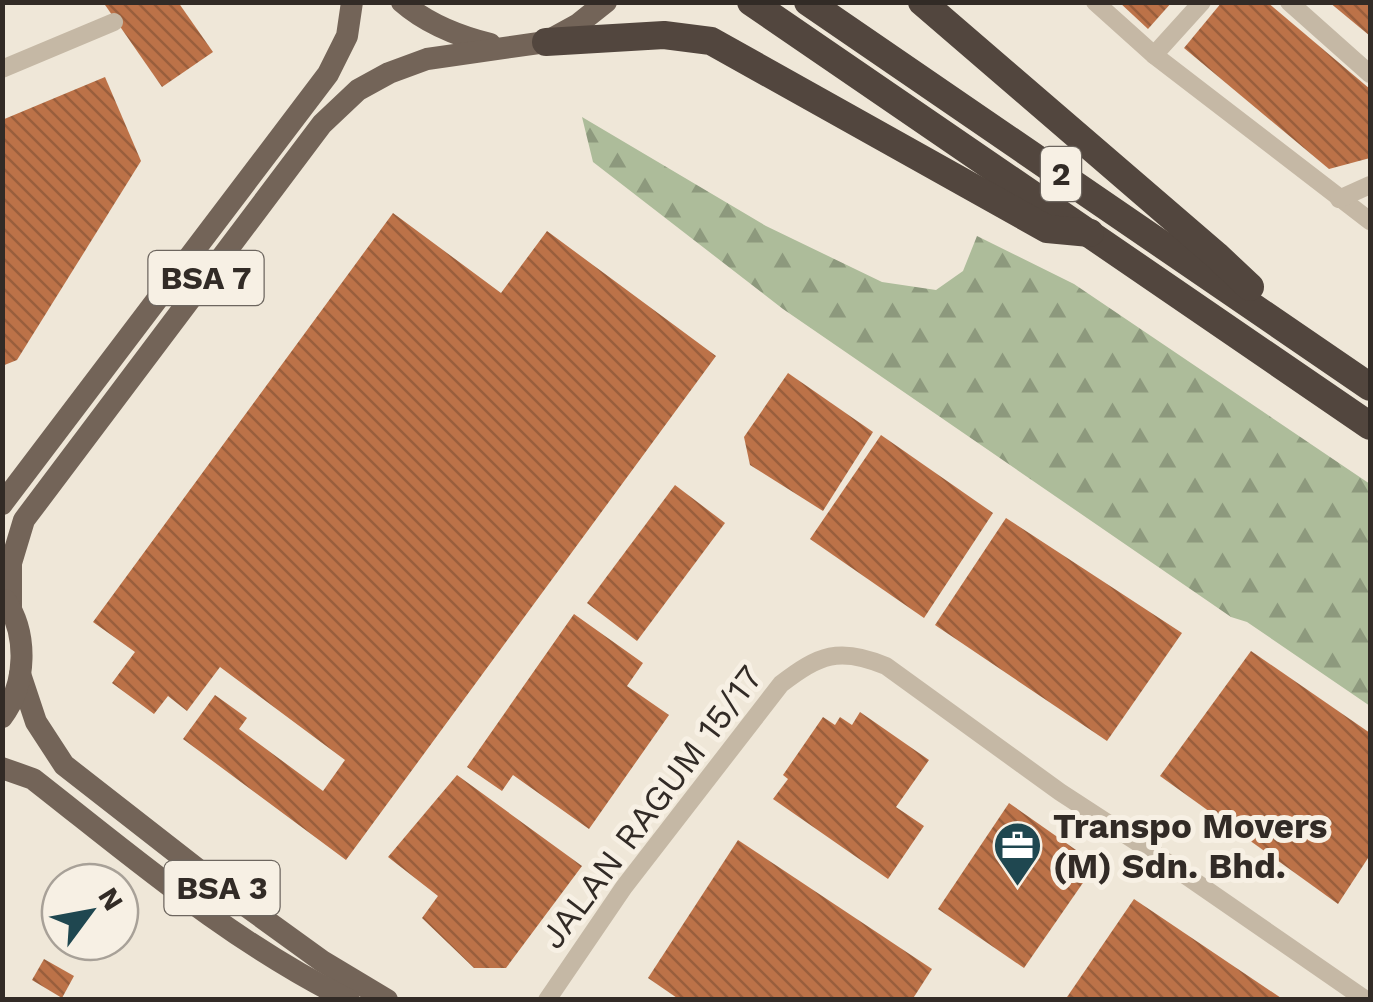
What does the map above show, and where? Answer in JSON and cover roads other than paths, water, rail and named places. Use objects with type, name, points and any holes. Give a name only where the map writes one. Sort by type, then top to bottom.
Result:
[{"type":"highway","name":"2","points":[[751,2],[1370,426]]},
{"type":"highway","name":"2","points":[[808,2],[1370,387]]},
{"type":"highway","points":[[922,2],[1216,255],[1312,346]]},
{"type":"highway","points":[[546,42],[664,35],[711,41],[1047,229],[1091,233]]},
{"type":"main road","name":"BSA 7","points":[[2,504],[328,74],[348,36],[352,2]]},
{"type":"main road","points":[[402,2],[459,37],[503,48],[546,42],[578,25],[606,2]]},
{"type":"main road","name":"BSA 7","points":[[7,603],[12,562],[24,520],[322,124],[358,90],[389,73],[427,58],[503,48]]},
{"type":"main road","points":[[2,716],[10,707],[22,652],[19,630],[7,603]]},
{"type":"main road","name":"BSA 3","points":[[20,674],[36,722],[64,765],[306,950],[387,1000]]},
{"type":"main road","name":"BSA 3","points":[[2,768],[33,779],[213,920],[348,1000]]},
{"type":"street","points":[[1095,2],[1154,55],[1370,221]]},
{"type":"street","points":[[1154,55],[1202,2]]},
{"type":"street","points":[[1289,2],[1370,74]]},
{"type":"street","points":[[2,69],[114,22]]},
{"type":"street","points":[[1339,199],[1370,185]]},
{"type":"street","name":"JALAN RAGUM 15/17","points":[[547,1000],[624,887],[780,684],[810,662],[846,654],[886,666],[1060,792],[1366,1000]]},
{"type":"place","name":"Transpo Movers (M) Sdn. Bhd.","points":[[1018,888]]}]
